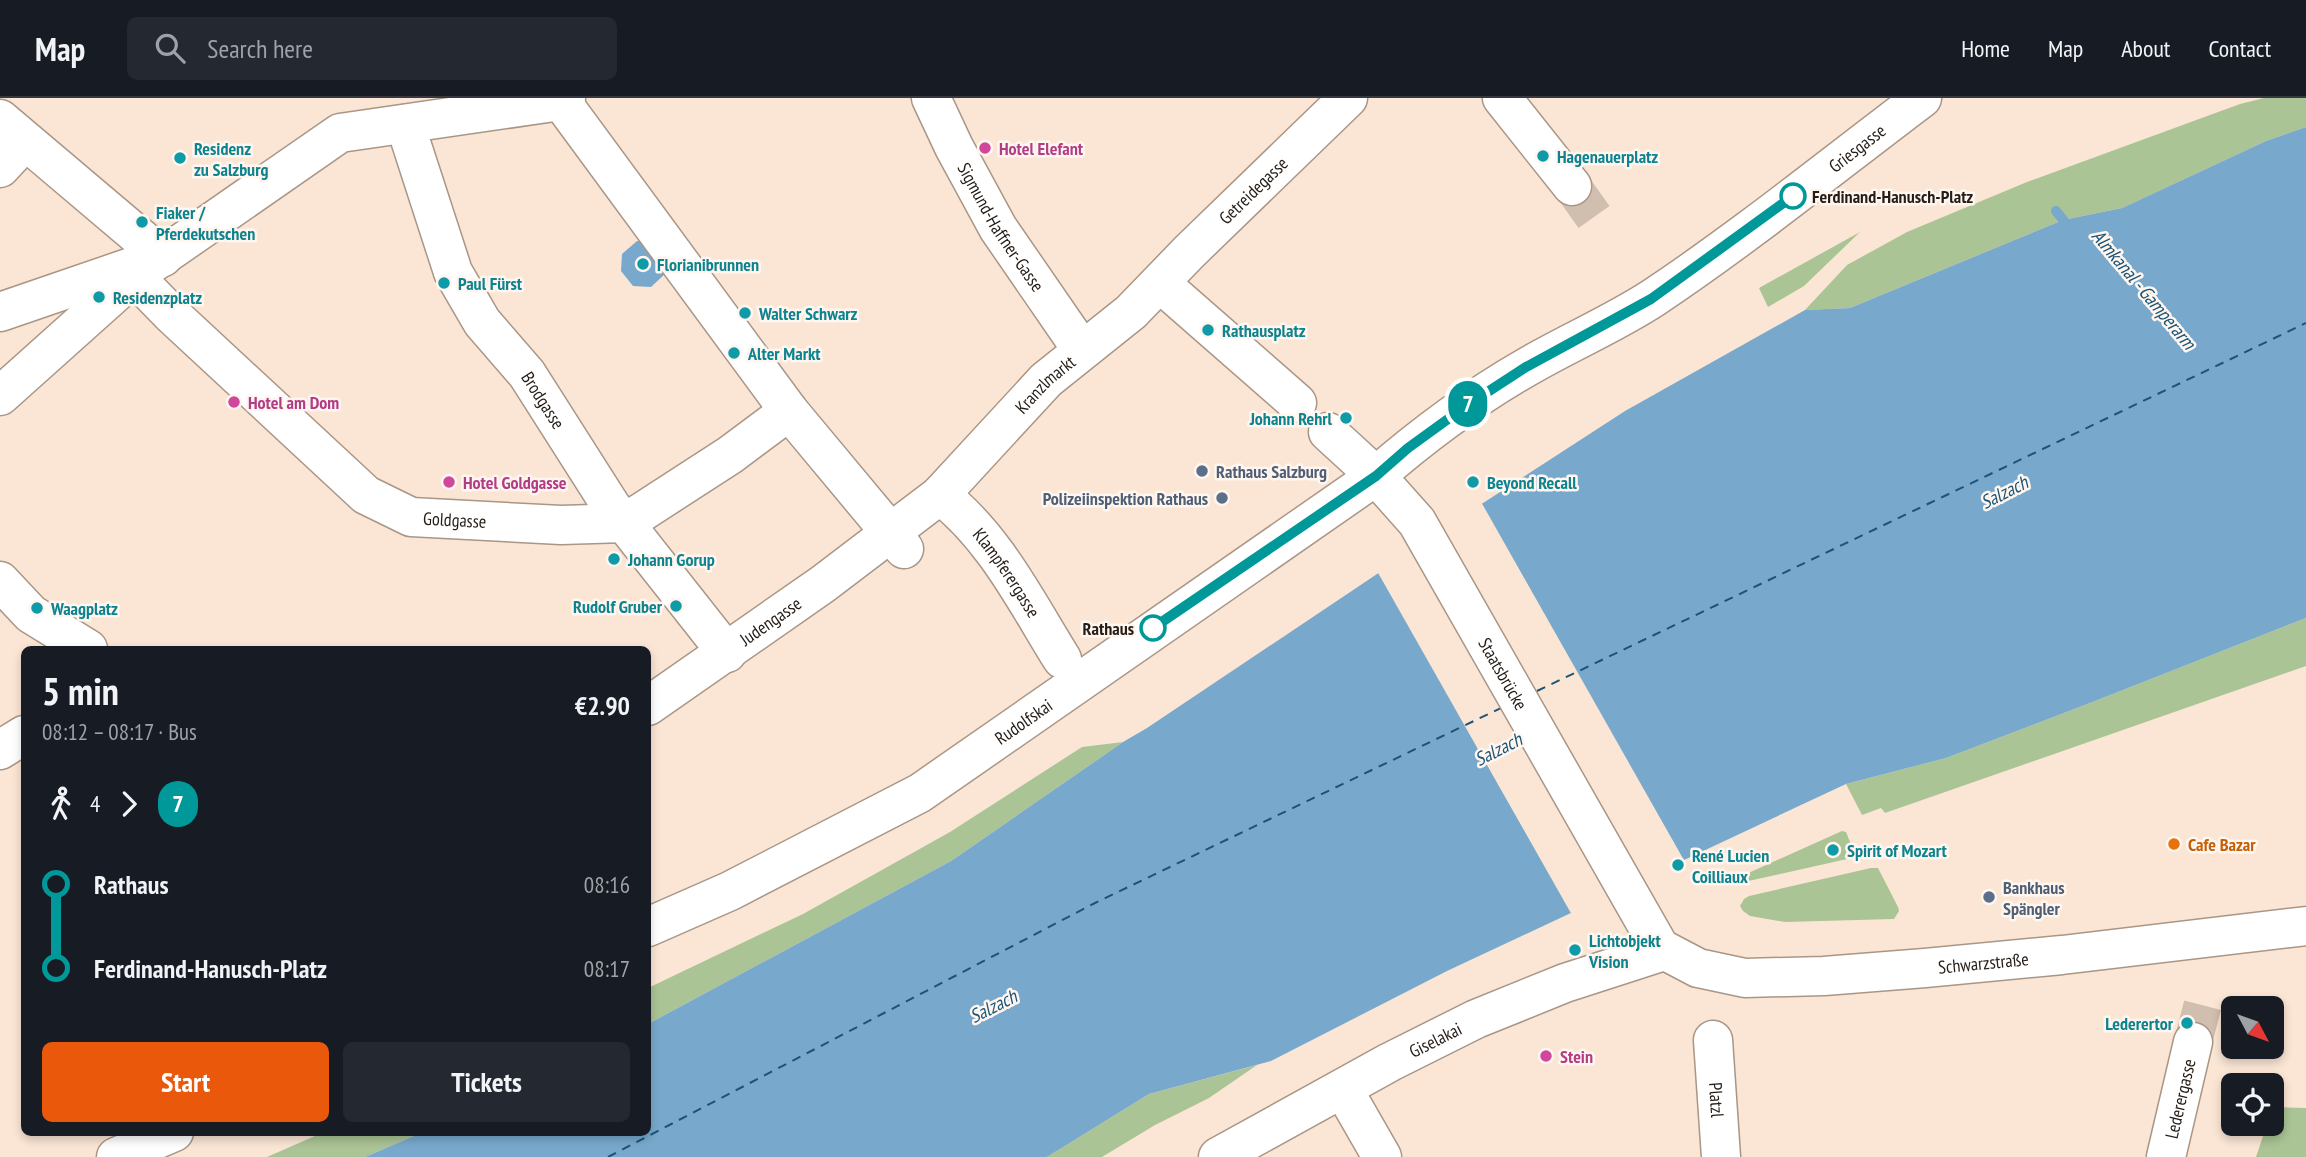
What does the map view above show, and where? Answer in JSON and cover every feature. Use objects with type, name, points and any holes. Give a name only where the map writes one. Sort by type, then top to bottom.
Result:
[{"type":"street","name":"Sigmund-Haffner-Gasse","points":[[931,98],[998,228],[1082,350]]},
{"type":"street","name":"Getreidegasse","points":[[1160,283],[1348,98]]},
{"type":"street","points":[[1502,98],[1572,187]]},
{"type":"street","name":"Griesgasse","points":[[1376,476],[1408,448],[1526,367],[1651,299],[1920,99]]},
{"type":"street","points":[[0,396],[148,267],[340,133],[564,100],[789,411],[898,541],[940,495]]},
{"type":"street","name":"Brodgasse","points":[[405,124],[453,272],[482,322],[527,374],[611,506],[727,653]]},
{"type":"street","points":[[8,143],[148,267]]},
{"type":"street","points":[[0,312],[148,267]]},
{"type":"street","name":"Goldgasse","points":[[148,267],[181,324],[366,495],[411,517],[561,525],[625,523]]},
{"type":"street","name":"Kranzlmarkt","points":[[940,495],[1046,380],[1131,312],[1160,283]]},
{"type":"street","points":[[1160,283],[1297,403]]},
{"type":"street","points":[[625,523],[730,455],[789,411]]},
{"type":"street","points":[[1328,432],[1376,476]]},
{"type":"street","name":"Staatsbrücke","points":[[1376,476],[1417,522],[1664,951]]},
{"type":"street","name":"Rudolfskai","points":[[651,926],[730,891],[920,793],[1376,476]]},
{"type":"street","name":"Klampferergasse","points":[[940,495],[958,509],[996,555],[1062,660]]},
{"type":"street","name":"Judengasse","points":[[651,704],[898,541]]},
{"type":"street","points":[[0,582],[31,614],[83,646]]},
{"type":"street","points":[[0,750],[21,737]]},
{"type":"street","name":"Schwarzstraße","points":[[1664,951],[1698,968],[1745,978],[1811,976],[2049,956],[2306,926]]},
{"type":"street","name":"Giselakai","points":[[1218,1157],[1437,1037],[1564,983],[1664,951]]},
{"type":"street","name":"Platzl","points":[[1713,1040],[1721,1157]]},
{"type":"street","name":"Lederergasse","points":[[2166,1157],[2193,1042]]},
{"type":"street","points":[[1343,1088],[1382,1157]]},
{"type":"street","points":[[116,1157],[165,1136]]},
{"type":"green space","points":[[2264,98],[2306,98],[2306,127],[2266,141],[2122,208],[2063,220],[1850,308],[1805,310],[1847,265],[1907,232],[2027,182],[2240,104]]},
{"type":"green space","points":[[1860,232],[1804,286],[1768,307],[1759,288]]},
{"type":"green space","points":[[2306,618],[2306,666],[1885,813],[1881,808],[1862,815],[1846,784],[1946,758]]},
{"type":"green space","points":[[1123,742],[951,861],[651,1022],[651,987],[803,914],[950,832],[1082,747]]},
{"type":"green space","points":[[1842,831],[1846,832],[1856,857],[1735,884],[1735,879]]},
{"type":"green space","points":[[1878,868],[1898,907],[1899,911],[1894,919],[1785,922],[1750,916],[1740,906],[1749,896]]},
{"type":"green space","points":[[1257,1065],[1209,1098],[1155,1125],[1102,1157],[1047,1157],[1149,1094]]},
{"type":"green space","points":[[2284,1107],[2306,1108],[2306,1157],[2256,1157],[2263,1136],[2284,1136]]},
{"type":"green space","points":[[315,1136],[414,1136],[365,1157],[267,1157]]},
{"type":"water","name":"Salzach","points":[[2306,127],[2306,618],[1946,758],[1846,784],[1447,971],[1271,1061],[1149,1094],[1047,1157],[365,1157],[414,1136],[651,1136],[651,1022],[951,861],[1123,742],[1625,411],[1805,310],[1850,308],[2063,220],[2122,208],[2266,141]]},
{"type":"water","name":"Florianibrunnen","points":[[637,241],[654,242],[666,273],[651,287],[633,286],[621,271],[622,254]]},
{"type":"pier","points":[[1480,500],[1685,862],[1572,915],[1377,571]]},
{"type":"waterway","name":"Almkanal - Gamperarm","points":[[2056,211],[2072,231]]},
{"type":"ferry route","points":[[1537,691],[2306,323]]},
{"type":"ferry route","points":[[651,1135],[1095,903],[1503,707]]},
{"type":"ferry route","points":[[608,1157],[648,1136]]},
{"type":"tunnel","points":[[1572,186],[1604,231]]},
{"type":"tunnel","points":[[2193,1042],[2205,996]]},
{"type":"bus line","name":"7","points":[[1153,628],[1376,476],[1408,448],[1466,406],[1526,367],[1651,299],[1793,196]]},
{"type":"place","name":"Hotel Elefant","points":[[985,148]]},
{"type":"place","name":"Hagenauerplatz","points":[[1543,156]]},
{"type":"place","name":"Residenz zu Salzburg","points":[[180,158]]},
{"type":"place","name":"Ferdinand-Hanusch-Platz","points":[[1793,196]]},
{"type":"place","name":"Fiaker / Pferdekutschen","points":[[142,222]]},
{"type":"place","name":"Florianibrunnen","points":[[643,264]]},
{"type":"place","name":"Paul Fürst","points":[[444,283]]},
{"type":"place","name":"Residenzplatz","points":[[99,297]]},
{"type":"place","name":"Walter Schwarz","points":[[745,313]]},
{"type":"place","name":"Rathausplatz","points":[[1208,330]]},
{"type":"place","name":"Alter Markt","points":[[734,353]]},
{"type":"place","name":"Hotel am Dom","points":[[234,402]]},
{"type":"place","name":"Johann Rehrl","points":[[1346,418]]},
{"type":"place","name":"Rathaus Salzburg","points":[[1202,471]]},
{"type":"place","name":"Hotel Goldgasse","points":[[449,482]]},
{"type":"place","name":"Beyond Recall","points":[[1473,482]]},
{"type":"place","name":"Polizeiinspektion Rathaus","points":[[1222,498]]},
{"type":"place","name":"Johann Gorup","points":[[614,559]]},
{"type":"place","name":"Rudolf Gruber","points":[[676,606]]},
{"type":"place","name":"Waagplatz","points":[[37,608]]},
{"type":"place","name":"Rathaus","points":[[1153,628]]},
{"type":"place","name":"Cafe Bazar","points":[[2174,844]]},
{"type":"place","name":"Spirit of Mozart","points":[[1833,850]]},
{"type":"place","name":"René Lucien Coilliaux","points":[[1678,865]]},
{"type":"place","name":"Bankhaus Spängler","points":[[1989,897]]},
{"type":"place","name":"Lichtobjekt Vision","points":[[1575,950]]},
{"type":"place","name":"Lederertor","points":[[2187,1023]]},
{"type":"place","name":"Stein","points":[[1546,1056]]}]
